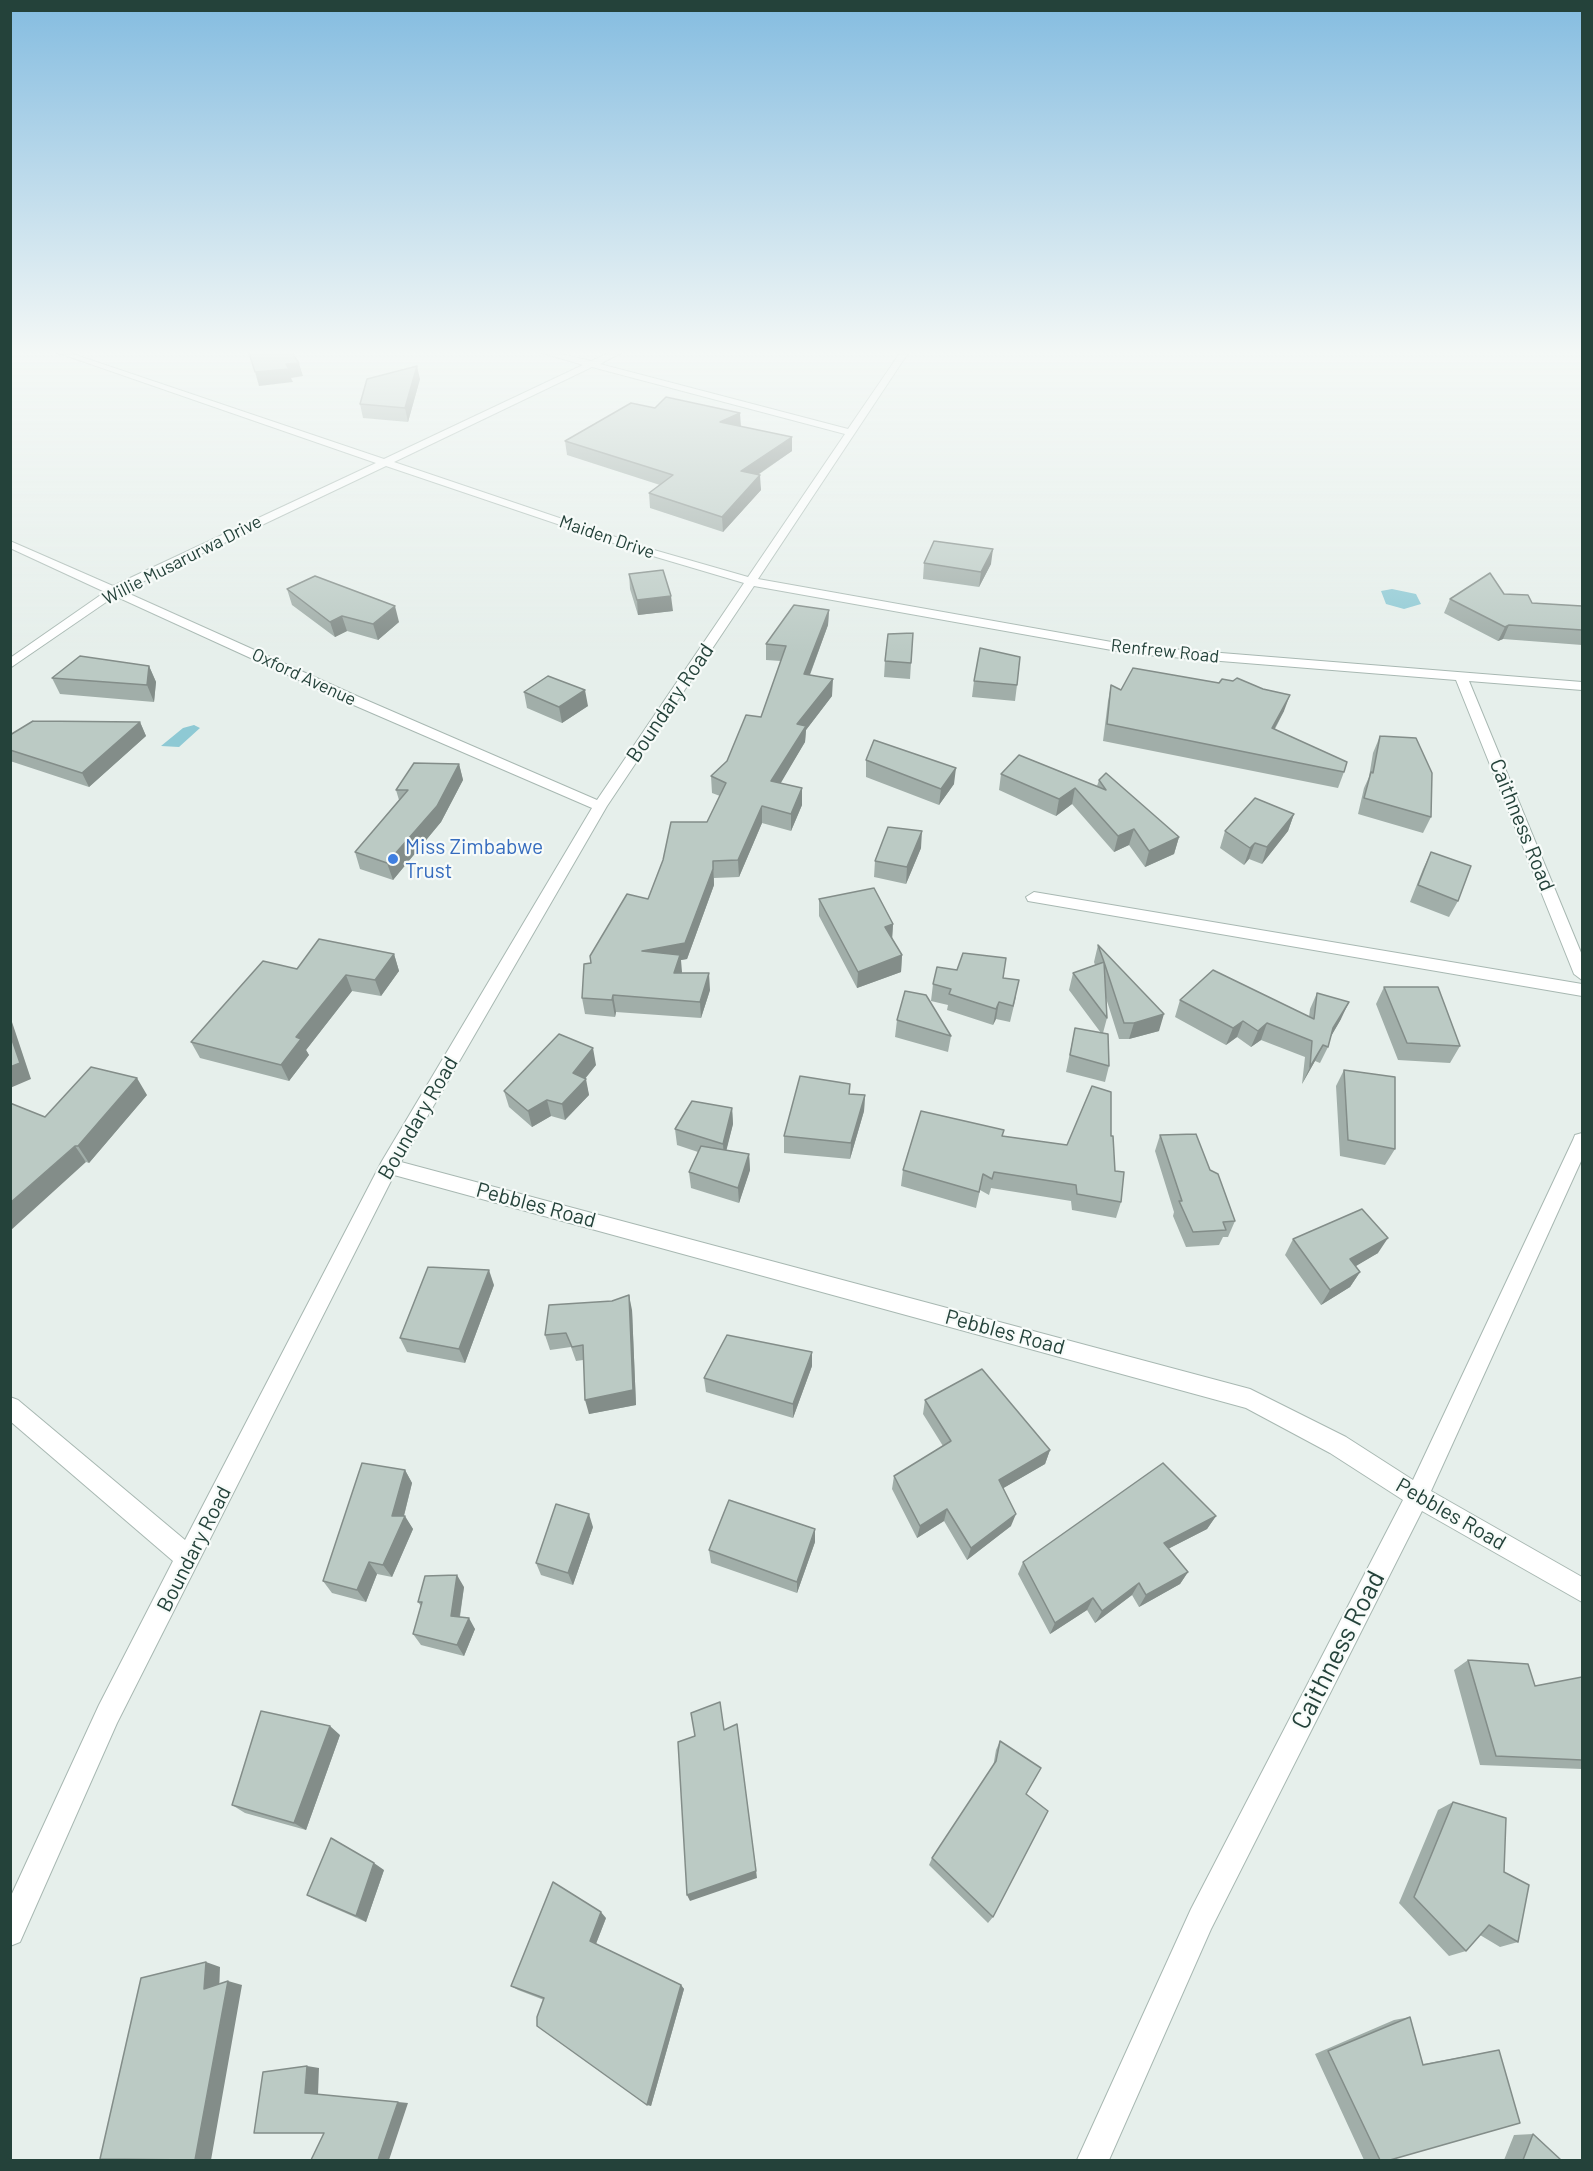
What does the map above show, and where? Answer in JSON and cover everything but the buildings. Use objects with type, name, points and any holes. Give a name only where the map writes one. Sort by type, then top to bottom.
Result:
[{"type":"street","name":"Maiden Drive","points":[[360,451],[650,552],[753,582]]},
{"type":"street","name":"Willie Musarurwa Drive","points":[[10,664],[115,590],[404,451]]},
{"type":"street","name":"Boundary Road","points":[[10,1932],[108,1714],[389,1166],[600,806],[839,451]]},
{"type":"street","name":"Oxford Avenue","points":[[10,544],[354,700],[600,806]]},
{"type":"street","name":"Renfrew Road","points":[[753,582],[1134,650],[1582,686]]},
{"type":"street","name":"Caithness Road","points":[[1461,676],[1582,974]]},
{"type":"street","points":[[1034,897],[1582,990]]},
{"type":"street","name":"Caithness Road","points":[[1093,2160],[1201,1919],[1417,1496],[1582,1140]]},
{"type":"street","name":"Pebbles Road","points":[[389,1166],[1250,1399],[1338,1445],[1417,1496],[1582,1590]]},
{"type":"street","points":[[10,1407],[189,1559]]},
{"type":"water","points":[[1392,589],[1416,594],[1421,604],[1404,609],[1386,604],[1381,591]]},
{"type":"water","points":[[194,725],[200,728],[179,747],[161,746],[183,728]]},
{"type":"place","name":"Miss Zimbabwe Trust","points":[[393,859]]}]
